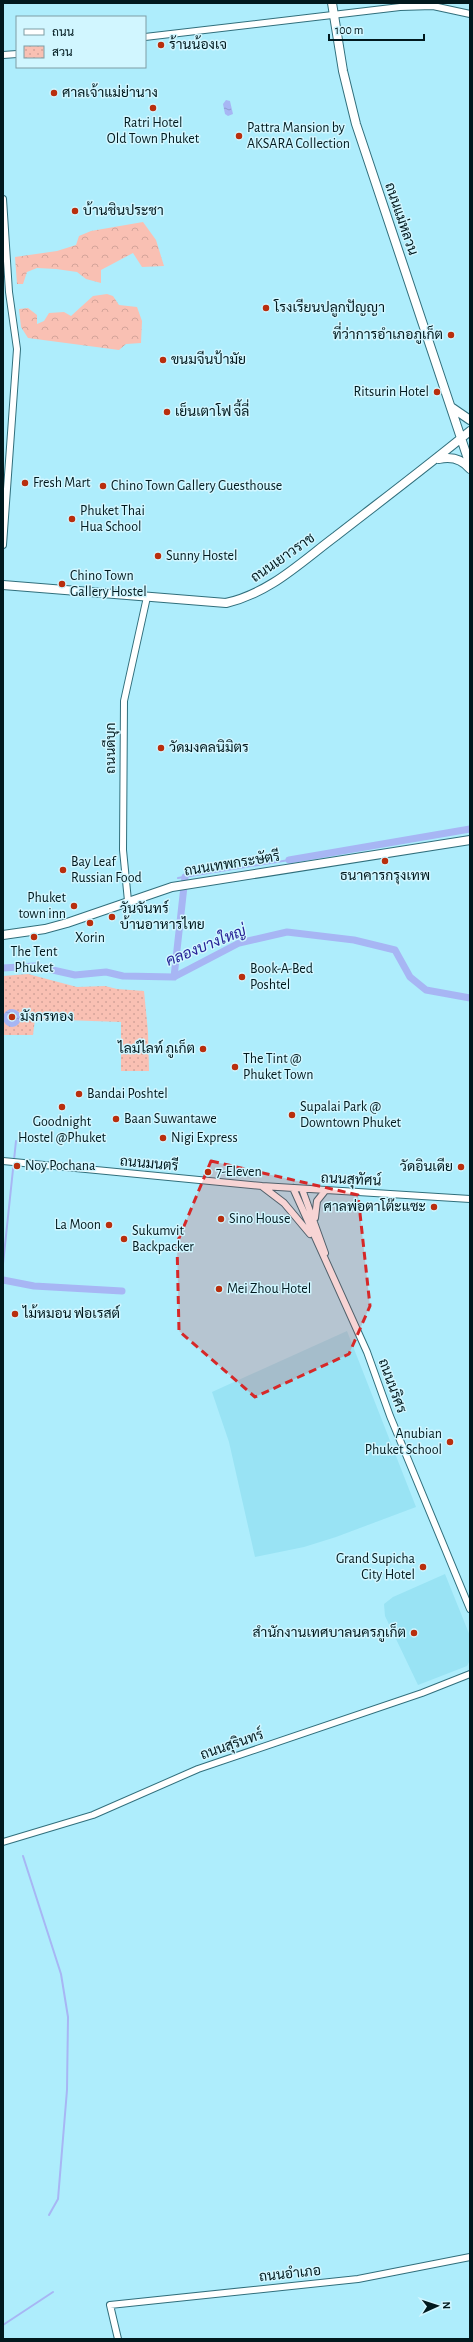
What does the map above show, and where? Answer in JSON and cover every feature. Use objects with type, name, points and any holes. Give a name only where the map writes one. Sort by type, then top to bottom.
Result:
[{"type":"main road","name":"ถนนแม่หลวน","points":[[332,3],[346,82],[356,124],[470,465]]},
{"type":"main road","points":[[450,407],[460,415],[470,420]]},
{"type":"main road","name":"ถนนเยาวราช","points":[[3,586],[226,602],[247,598],[280,578],[436,460],[470,431]]},
{"type":"main road","points":[[436,460],[453,458],[470,469]]},
{"type":"main road","name":"ถนนเทพกระษัตรี","points":[[3,935],[52,927],[177,886],[470,840]]},
{"type":"street","points":[[146,37],[334,14],[425,5],[445,7],[470,14]]},
{"type":"street","points":[[3,55],[16,54]]},
{"type":"street","points":[[3,199],[9,292],[17,349],[3,545]]},
{"type":"street","name":"ถนนดีบุก","points":[[128,901],[123,850],[124,701],[147,596]]},
{"type":"street","name":"ถนนมนตรี","points":[[6,1161],[293,1188]]},
{"type":"street","points":[[262,1186],[277,1197],[297,1216],[317,1243]]},
{"type":"street","name":"ถนนสุทัศน์","points":[[293,1188],[470,1199]]},
{"type":"street","name":"ถนนนริศร","points":[[293,1188],[317,1243],[327,1260]]},
{"type":"street","name":"ถนนนริศร","points":[[302,1189],[327,1260],[366,1352],[390,1416],[470,1609]]},
{"type":"street","points":[[315,1223],[317,1201],[325,1191]]},
{"type":"street","name":"ถนนสุรินทร์","points":[[3,1842],[93,1815],[198,1769],[422,1693],[470,1674]]},
{"type":"street","name":"ถนนอำเภอ","points":[[118,2339],[110,2305],[358,2279],[470,2257]]},
{"type":"highlighted area","points":[[211,1161],[358,1195],[370,1306],[349,1354],[255,1397],[179,1331],[177,1243]]},
{"type":"shaded area","points":[[347,1331],[416,1507],[336,1537],[304,1547],[255,1557],[229,1442],[212,1392]]},
{"type":"shaded area","points":[[445,1574],[470,1636],[470,1660],[467,1666],[418,1685],[385,1616],[384,1604],[393,1597]]},
{"type":"green space","points":[[143,222],[156,240],[164,266],[142,267],[133,253],[101,270],[101,283],[86,279],[77,272],[37,268],[27,272],[23,284],[17,284],[15,257],[57,251],[76,245],[79,236],[91,231]]},
{"type":"green space","points":[[107,294],[113,296],[119,305],[137,307],[142,321],[141,343],[126,344],[119,350],[28,338],[21,327],[19,309],[28,308],[37,315],[37,324],[44,321],[49,313],[64,312],[71,316],[93,296]]},
{"type":"green space","points":[[28,974],[77,987],[105,986],[117,989],[144,991],[148,1032],[149,1071],[121,1071],[121,1022],[35,1019],[33,1035],[3,1035],[3,976]]},
{"type":"water","points":[[226,100],[230,101],[233,114],[228,116],[225,114],[223,104]]},
{"type":"water","points":[[12,1009],[18,1012],[21,1018],[18,1024],[12,1027],[6,1024],[3,1018],[6,1012]]},
{"type":"waterway","points":[[289,860],[470,829]]},
{"type":"waterway","points":[[178,878],[289,860]]},
{"type":"waterway","points":[[174,977],[185,877]]},
{"type":"waterway","name":"คลองบางใหญ่","points":[[3,968],[35,966],[75,975],[106,972],[123,976],[174,977],[239,943],[287,932],[354,940],[395,950],[410,977],[426,990],[470,998]]},
{"type":"waterway","points":[[3,1264],[16,1141]]},
{"type":"waterway","points":[[3,1280],[34,1286],[122,1291]]},
{"type":"waterway","points":[[23,1856],[61,1974],[68,2017],[67,2090],[58,2199],[49,2215]]},
{"type":"waterway","points":[[3,2325],[53,2292]]},
{"type":"place","name":"ร้านน้องเจ","points":[[161,45]]},
{"type":"place","name":"ศาลเจ้าแม่ย่านาง","points":[[54,93]]},
{"type":"place","name":"Ratri Hotel Old Town Phuket","points":[[153,108]]},
{"type":"place","name":"Pattra Mansion by AKSARA Collection","points":[[239,136]]},
{"type":"place","name":"บ้านชินประชา","points":[[75,211]]},
{"type":"place","name":"โรงเรียนปลูกปัญญา","points":[[266,308]]},
{"type":"place","name":"ที่ว่าการอำเภอภูเก็ต","points":[[451,335]]},
{"type":"place","name":"ขนมจีนป้ามัย","points":[[163,360]]},
{"type":"place","name":"Ritsurin Hotel","points":[[437,392]]},
{"type":"place","name":"เย็นเตาโฟ จี้ลี่","points":[[167,412]]},
{"type":"place","name":"Fresh Mart","points":[[25,483]]},
{"type":"place","name":"Chino Town Gallery Guesthouse","points":[[103,486]]},
{"type":"place","name":"Phuket Thai Hua School","points":[[72,519]]},
{"type":"place","name":"Sunny Hostel","points":[[158,556]]},
{"type":"place","name":"Chino Town Gallery Hostel","points":[[62,584]]},
{"type":"place","name":"วัดมงคลนิมิตร","points":[[161,748]]},
{"type":"place","name":"ธนาคารกรุงเทพ","points":[[385,861]]},
{"type":"place","name":"Bay Leaf Russian Food","points":[[63,870]]},
{"type":"place","name":"Phuket town inn","points":[[74,906]]},
{"type":"place","name":"วันจันทร์ บ้านอาหารไทย","points":[[112,917]]},
{"type":"place","name":"Xorin","points":[[90,923]]},
{"type":"place","name":"The Tent Phuket","points":[[34,937]]},
{"type":"place","name":"Book-A-Bed Poshtel","points":[[242,977]]},
{"type":"place","name":"มังกรทอง","points":[[12,1017]]},
{"type":"place","name":"ไลม์ไลท์ ภูเก็ต","points":[[203,1049]]},
{"type":"place","name":"The Tint @ Phuket Town","points":[[235,1067]]},
{"type":"place","name":"Bandai Poshtel","points":[[79,1094]]},
{"type":"place","name":"Goodnight Hostel @Phuket","points":[[62,1107]]},
{"type":"place","name":"Supalai Park @ Downtown Phuket","points":[[292,1115]]},
{"type":"place","name":"Baan Suwantawe","points":[[116,1119]]},
{"type":"place","name":"Nigi Express","points":[[163,1138]]},
{"type":"place","name":"Noy Pochana","points":[[17,1166]]},
{"type":"place","name":"วัดอินเดีย","points":[[461,1167]]},
{"type":"place","name":"7-Eleven","points":[[208,1172]]},
{"type":"place","name":"ศาลพ่อตาโต๊ะแซะ","points":[[434,1207]]},
{"type":"place","name":"Sino House","points":[[221,1219]]},
{"type":"place","name":"La Moon","points":[[109,1225]]},
{"type":"place","name":"Sukumvit Backpacker","points":[[124,1239]]},
{"type":"place","name":"Mei Zhou Hotel","points":[[219,1289]]},
{"type":"place","name":"ไม้หมอน ฟอเรสต์","points":[[15,1314]]},
{"type":"place","name":"Anubian Phuket School","points":[[450,1442]]},
{"type":"place","name":"Grand Supicha City Hotel","points":[[423,1567]]},
{"type":"place","name":"สำนักงานเทศบาลนครภูเก็ต","points":[[414,1633]]}]
